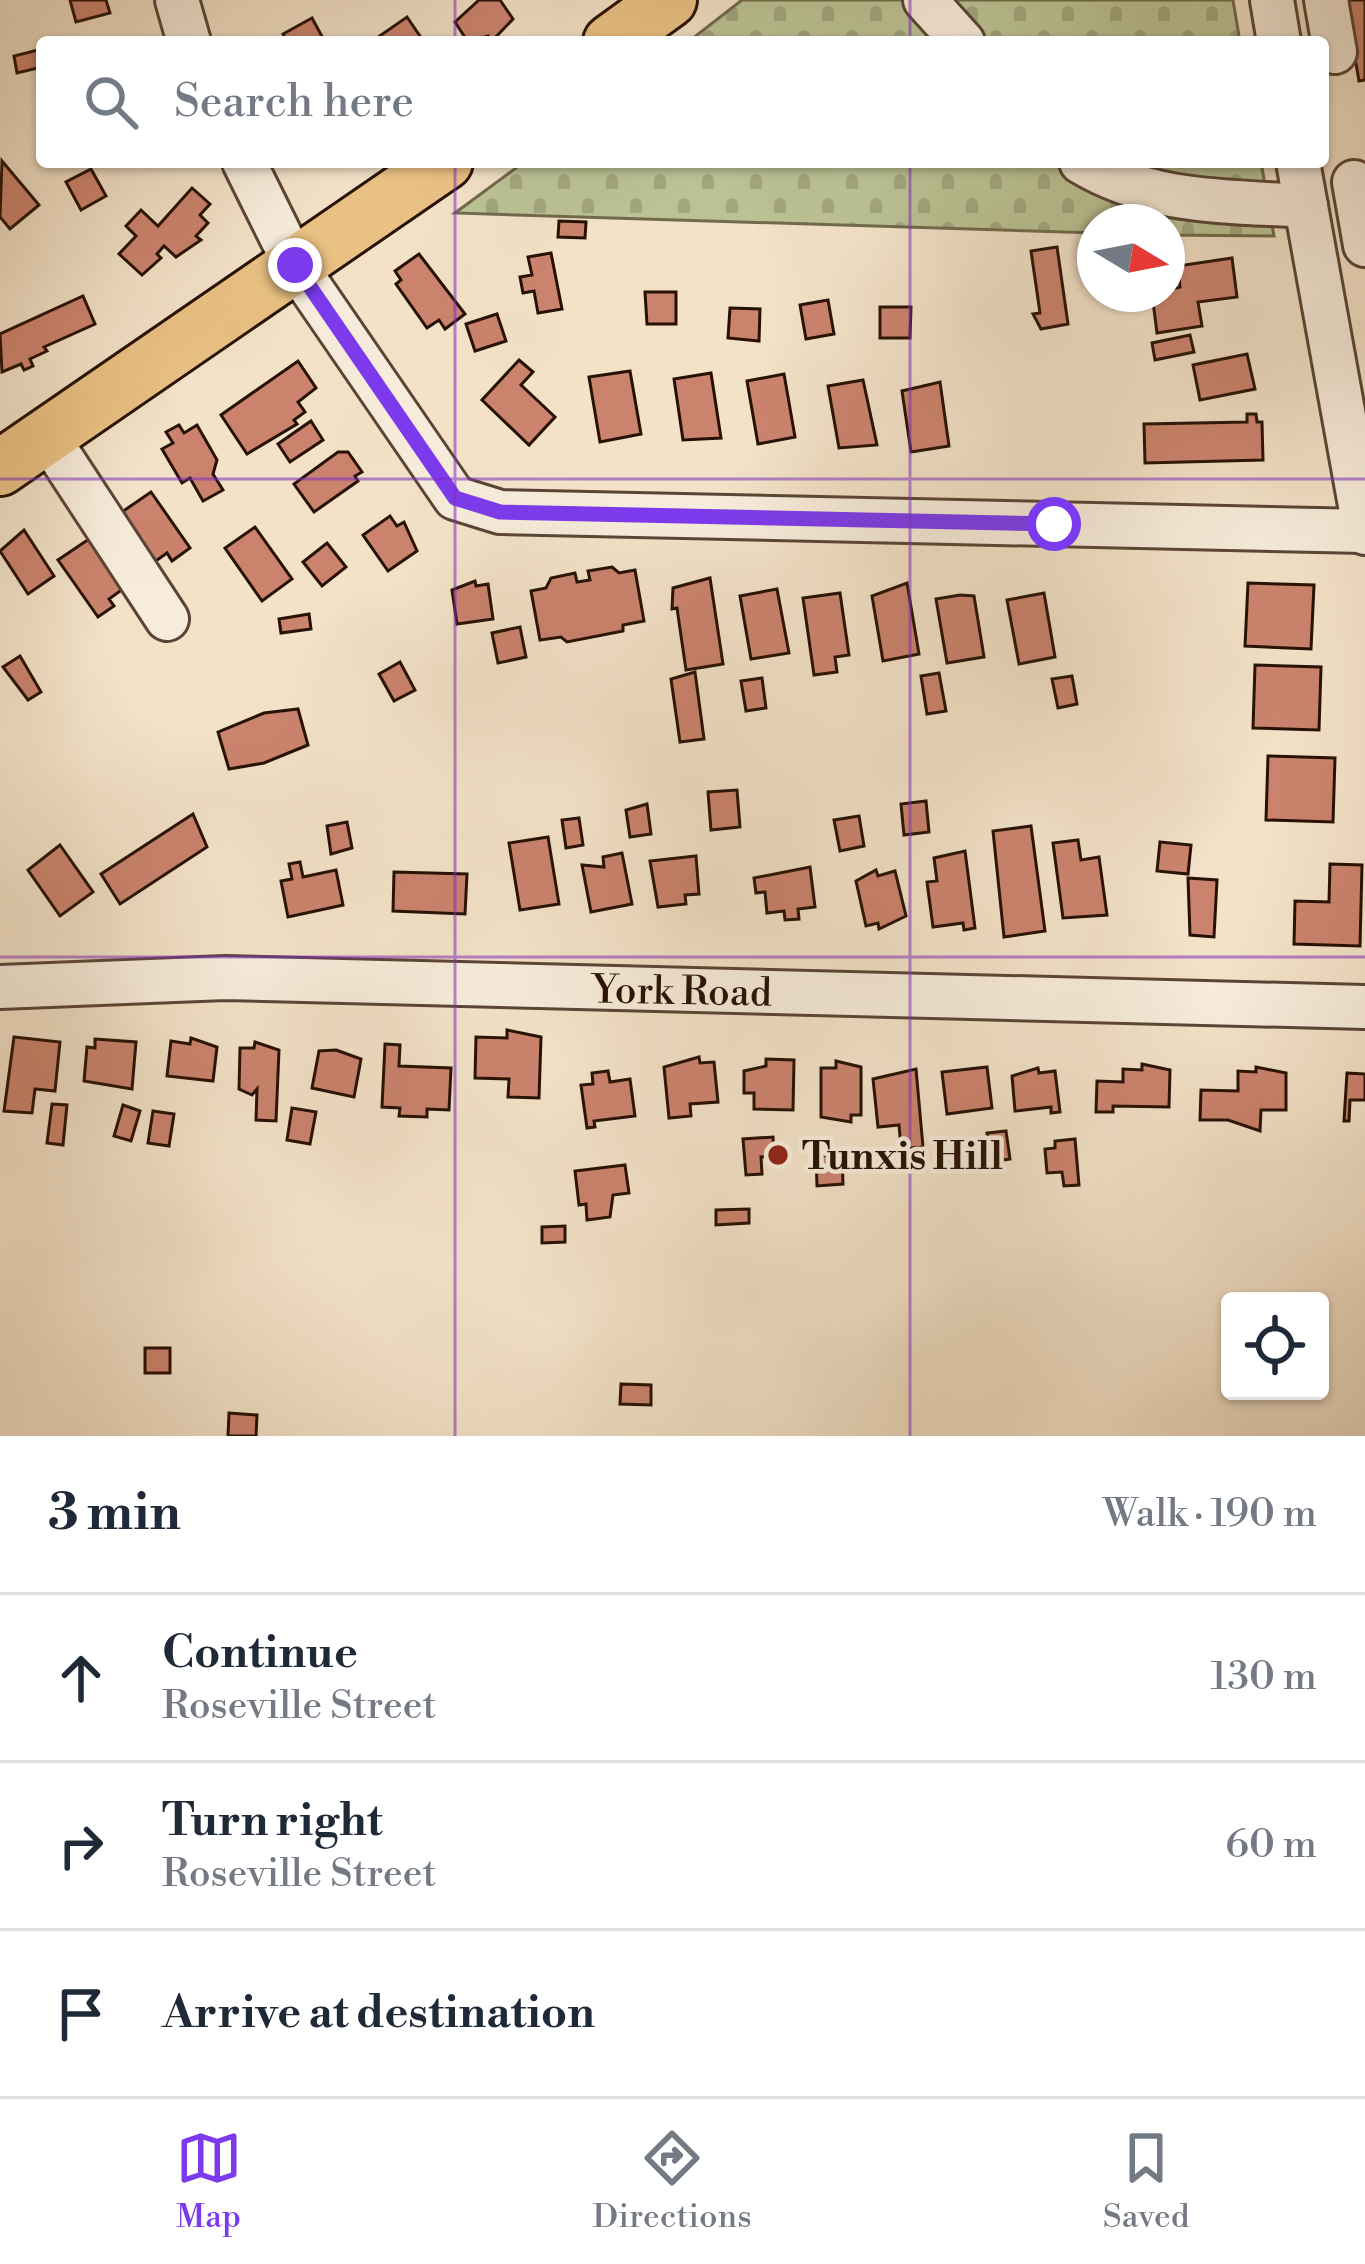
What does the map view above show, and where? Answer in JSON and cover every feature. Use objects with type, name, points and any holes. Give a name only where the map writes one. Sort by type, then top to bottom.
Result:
[{"type":"main road","points":[[619,36],[669,0]]},
{"type":"main road","points":[[0,468],[437,168]]},
{"type":"street","points":[[177,0],[187,36]]},
{"type":"street","points":[[925,0],[958,36]]},
{"type":"street","points":[[1272,0],[1278,36]]},
{"type":"street","points":[[1326,0],[1335,52]]},
{"type":"street","points":[[247,168],[295,265],[455,498],[500,512],[1365,532],[1299,168]]},
{"type":"street","points":[[1091,168],[1120,185],[1177,197],[1306,206]]},
{"type":"street","points":[[1354,182],[1365,245]]},
{"type":"street","points":[[47,436],[167,619]]},
{"type":"street","name":"York Road","points":[[0,987],[225,978],[1365,1007]]},
{"type":"green space","points":[[742,0],[1233,0],[1239,36],[696,36]]},
{"type":"green space","points":[[516,168],[1262,168],[1274,236],[1185,235],[1185,204],[1077,204],[1077,232],[455,213]]},
{"type":"building","points":[[70,0],[106,0],[110,13],[76,22]]},
{"type":"building","points":[[479,0],[500,0],[513,19],[497,36],[464,36],[455,22]]},
{"type":"building","points":[[1345,0],[1365,0],[1365,80],[1359,81]]},
{"type":"building","points":[[407,17],[420,36],[380,36]]},
{"type":"building","points":[[312,18],[322,36],[284,36]]},
{"type":"building","points":[[36,50],[36,68],[17,73],[14,56]]},
{"type":"building","points":[[2,161],[39,205],[10,229],[0,217]]},
{"type":"building","points":[[91,169],[106,196],[81,210],[66,182]]},
{"type":"building","points":[[192,188],[210,204],[200,215],[208,223],[196,236],[201,240],[176,257],[164,246],[157,254],[161,258],[142,275],[119,254],[136,236],[126,226],[141,210],[158,226]]},
{"type":"building","points":[[559,221],[586,222],[585,238],[558,237]]},
{"type":"building","points":[[1057,247],[1068,324],[1041,329],[1033,314],[1040,313],[1031,251]]},
{"type":"building","points":[[551,253],[562,309],[538,313],[534,291],[523,293],[520,277],[532,275],[528,257]]},
{"type":"building","points":[[419,254],[465,314],[445,329],[439,320],[427,328],[396,284],[401,280],[395,271]]},
{"type":"building","points":[[1232,258],[1237,297],[1198,302],[1202,326],[1157,333],[1154,312],[1185,312],[1185,265]]},
{"type":"building","points":[[645,292],[676,292],[676,324],[647,324]]},
{"type":"building","points":[[83,296],[95,324],[44,347],[47,351],[30,359],[33,366],[24,370],[21,364],[2,372],[0,334]]},
{"type":"building","points":[[828,300],[834,334],[806,339],[800,305]]},
{"type":"building","points":[[880,307],[911,307],[910,338],[880,338]]},
{"type":"building","points":[[730,308],[760,309],[759,341],[728,338]]},
{"type":"building","points":[[497,314],[506,341],[475,351],[466,324]]},
{"type":"building","points":[[1190,335],[1194,352],[1155,360],[1152,343]]},
{"type":"building","points":[[1247,354],[1255,389],[1200,400],[1193,365]]},
{"type":"building","points":[[519,360],[533,372],[521,385],[555,417],[529,445],[482,400]]},
{"type":"building","points":[[298,361],[316,388],[298,402],[305,412],[294,420],[297,424],[247,454],[221,415]]},
{"type":"building","points":[[630,371],[641,434],[600,442],[589,377]]},
{"type":"building","points":[[711,373],[721,438],[683,440],[674,379]]},
{"type":"building","points":[[784,374],[795,437],[758,444],[747,381]]},
{"type":"building","points":[[863,380],[877,445],[839,448],[828,386]]},
{"type":"building","points":[[940,382],[949,446],[911,452],[902,391]]},
{"type":"building","points":[[1247,414],[1256,414],[1257,422],[1262,422],[1263,460],[1145,463],[1144,424],[1247,422]]},
{"type":"building","points":[[311,421],[323,440],[290,462],[278,444]]},
{"type":"building","points":[[179,425],[184,433],[197,425],[217,460],[213,474],[223,490],[203,501],[190,478],[182,483],[162,449],[173,443],[166,432]]},
{"type":"building","points":[[338,452],[348,452],[362,472],[355,476],[358,481],[314,512],[294,484]]},
{"type":"building","points":[[151,492],[190,548],[172,561],[167,553],[153,563],[119,514]]},
{"type":"building","points":[[390,516],[397,526],[404,522],[417,551],[388,571],[363,535]]},
{"type":"building","points":[[255,527],[292,579],[262,601],[225,548]]},
{"type":"building","points":[[24,530],[54,576],[28,594],[0,551]]},
{"type":"building","points":[[89,539],[123,589],[109,599],[114,606],[98,617],[58,560]]},
{"type":"building","points":[[327,543],[346,567],[322,586],[303,562]]},
{"type":"building","points":[[612,567],[619,573],[635,570],[644,621],[623,625],[623,631],[567,642],[561,637],[540,640],[531,591],[546,588],[551,578],[575,573],[577,582],[590,580],[588,571]]},
{"type":"building","points":[[710,578],[723,664],[686,670],[677,608],[672,609],[673,588]]},
{"type":"building","points":[[475,581],[476,586],[488,584],[493,619],[457,624],[452,590]]},
{"type":"building","points":[[907,583],[919,654],[883,661],[872,596]]},
{"type":"building","points":[[1248,583],[1314,585],[1311,649],[1245,646]]},
{"type":"building","points":[[777,589],[789,653],[751,659],[740,596]]},
{"type":"building","points":[[840,593],[849,655],[835,657],[837,672],[814,675],[803,598]]},
{"type":"building","points":[[1044,593],[1055,657],[1019,664],[1007,600]]},
{"type":"building","points":[[974,596],[984,657],[947,663],[936,599]]},
{"type":"building","points":[[309,614],[311,629],[281,633],[279,619]]},
{"type":"building","points":[[520,627],[526,657],[498,663],[492,633]]},
{"type":"building","points":[[20,656],[41,692],[28,700],[3,667]]},
{"type":"building","points":[[400,662],[415,690],[394,701],[379,674]]},
{"type":"building","points":[[1255,665],[1321,667],[1319,730],[1253,728]]},
{"type":"building","points":[[695,672],[704,739],[680,742],[671,679]]},
{"type":"building","points":[[939,673],[946,711],[927,714],[921,676]]},
{"type":"building","points":[[1072,676],[1077,704],[1058,708],[1052,679]]},
{"type":"building","points":[[762,678],[766,708],[746,711],[741,681]]},
{"type":"building","points":[[298,709],[308,745],[264,763],[229,769],[218,732],[264,713]]},
{"type":"building","points":[[1268,756],[1335,758],[1333,822],[1266,820]]},
{"type":"building","points":[[737,790],[740,827],[711,830],[708,792]]},
{"type":"building","points":[[926,801],[929,832],[904,835],[901,804]]},
{"type":"building","points":[[647,804],[651,834],[630,837],[626,810]]},
{"type":"building","points":[[193,814],[207,847],[120,904],[101,874]]},
{"type":"building","points":[[859,816],[864,846],[840,851],[834,820]]},
{"type":"building","points":[[579,818],[583,845],[566,848],[562,820]]},
{"type":"building","points":[[347,822],[352,848],[331,854],[327,826]]},
{"type":"building","points":[[1031,826],[1045,931],[1004,937],[993,831]]},
{"type":"building","points":[[548,837],[559,904],[520,910],[509,843]]},
{"type":"building","points":[[1078,840],[1081,860],[1099,857],[1107,915],[1063,918],[1053,843]]},
{"type":"building","points":[[1160,842],[1191,845],[1188,874],[1157,871]]},
{"type":"building","points":[[60,845],[93,892],[60,916],[28,870]]},
{"type":"building","points":[[965,851],[975,928],[964,930],[963,923],[933,927],[927,882],[937,881],[934,858]]},
{"type":"building","points":[[622,853],[632,904],[591,912],[582,865],[604,867],[603,857]]},
{"type":"building","points":[[696,856],[699,894],[685,895],[686,904],[658,907],[650,861]]},
{"type":"building","points":[[300,862],[303,877],[336,870],[343,905],[288,917],[281,881],[292,879],[289,864]]},
{"type":"building","points":[[1330,864],[1362,865],[1360,946],[1294,944],[1295,901],[1329,902]]},
{"type":"building","points":[[810,867],[815,907],[798,909],[799,919],[785,920],[784,911],[767,913],[765,892],[756,893],[754,878]]},
{"type":"building","points":[[876,870],[878,876],[895,871],[906,916],[879,929],[878,923],[866,926],[856,881]]},
{"type":"building","points":[[394,872],[467,874],[465,914],[393,911]]},
{"type":"building","points":[[1188,878],[1217,880],[1214,937],[1190,935]]},
{"type":"building","points":[[507,1030],[541,1037],[539,1098],[508,1097],[509,1079],[475,1078],[476,1037],[507,1038]]},
{"type":"building","points":[[14,1037],[60,1042],[55,1091],[35,1089],[32,1113],[4,1111]]},
{"type":"building","points":[[191,1038],[217,1047],[213,1081],[167,1076],[171,1041],[190,1044]]},
{"type":"building","points":[[95,1039],[136,1042],[132,1089],[84,1081],[87,1047],[95,1048]]},
{"type":"building","points":[[255,1042],[279,1050],[276,1121],[256,1120],[257,1089],[252,1095],[239,1089],[240,1048],[254,1048]]},
{"type":"building","points":[[385,1044],[400,1045],[399,1066],[451,1068],[449,1110],[427,1109],[427,1117],[399,1116],[400,1108],[382,1107]]},
{"type":"building","points":[[336,1050],[361,1059],[354,1097],[312,1088],[319,1051]]},
{"type":"building","points":[[699,1057],[700,1063],[714,1062],[718,1102],[690,1104],[691,1116],[669,1118],[664,1067]]},
{"type":"building","points":[[766,1059],[794,1060],[793,1110],[754,1109],[754,1093],[744,1093],[744,1071],[766,1066]]},
{"type":"building","points":[[836,1061],[861,1067],[861,1115],[851,1115],[851,1122],[821,1117],[821,1068],[836,1068]]},
{"type":"building","points":[[1142,1064],[1170,1070],[1169,1107],[1113,1106],[1113,1112],[1096,1112],[1097,1081],[1123,1082],[1123,1069],[1142,1070]]},
{"type":"building","points":[[987,1067],[992,1108],[947,1114],[942,1072]]},
{"type":"building","points":[[1256,1067],[1286,1073],[1286,1110],[1261,1110],[1260,1131],[1228,1120],[1200,1120],[1201,1090],[1238,1091],[1238,1071],[1256,1072]]},
{"type":"building","points":[[1038,1068],[1039,1073],[1055,1071],[1060,1112],[1051,1113],[1051,1107],[1015,1111],[1012,1076]]},
{"type":"building","points":[[916,1069],[923,1147],[901,1149],[899,1125],[878,1127],[873,1079]]},
{"type":"building","points":[[608,1071],[610,1082],[630,1079],[635,1116],[594,1121],[595,1127],[587,1128],[581,1085],[593,1084],[592,1073]]},
{"type":"building","points":[[1347,1073],[1365,1074],[1365,1100],[1350,1100],[1349,1121],[1344,1121]]},
{"type":"building","points":[[52,1104],[67,1105],[63,1145],[47,1143]]},
{"type":"building","points":[[123,1105],[140,1111],[131,1141],[114,1136]]},
{"type":"building","points":[[292,1108],[316,1112],[310,1144],[287,1140]]},
{"type":"building","points":[[153,1111],[174,1114],[169,1146],[148,1143]]},
{"type":"building","points":[[1006,1131],[1010,1159],[991,1162],[987,1133]]},
{"type":"building","points":[[773,1137],[774,1156],[761,1157],[762,1174],[746,1175],[743,1139]]},
{"type":"building","points":[[1075,1139],[1079,1185],[1064,1186],[1062,1172],[1047,1173],[1045,1149],[1055,1148],[1055,1141]]},
{"type":"building","points":[[842,1155],[843,1184],[817,1186],[816,1156]]},
{"type":"building","points":[[625,1165],[629,1193],[613,1195],[610,1217],[587,1220],[586,1204],[579,1205],[575,1171]]},
{"type":"building","points":[[749,1209],[749,1223],[716,1225],[716,1210]]},
{"type":"building","points":[[565,1226],[565,1242],[542,1243],[542,1227]]},
{"type":"building","points":[[145,1348],[170,1348],[170,1373],[145,1373]]},
{"type":"building","points":[[621,1384],[651,1385],[651,1405],[620,1404]]},
{"type":"building","points":[[229,1413],[257,1415],[256,1436],[228,1436]]},
{"type":"place","name":"Tunxis Hill","points":[[778,1155]]},
{"type":"route","points":[[295,265],[455,498],[500,512],[1054,524]]}]
